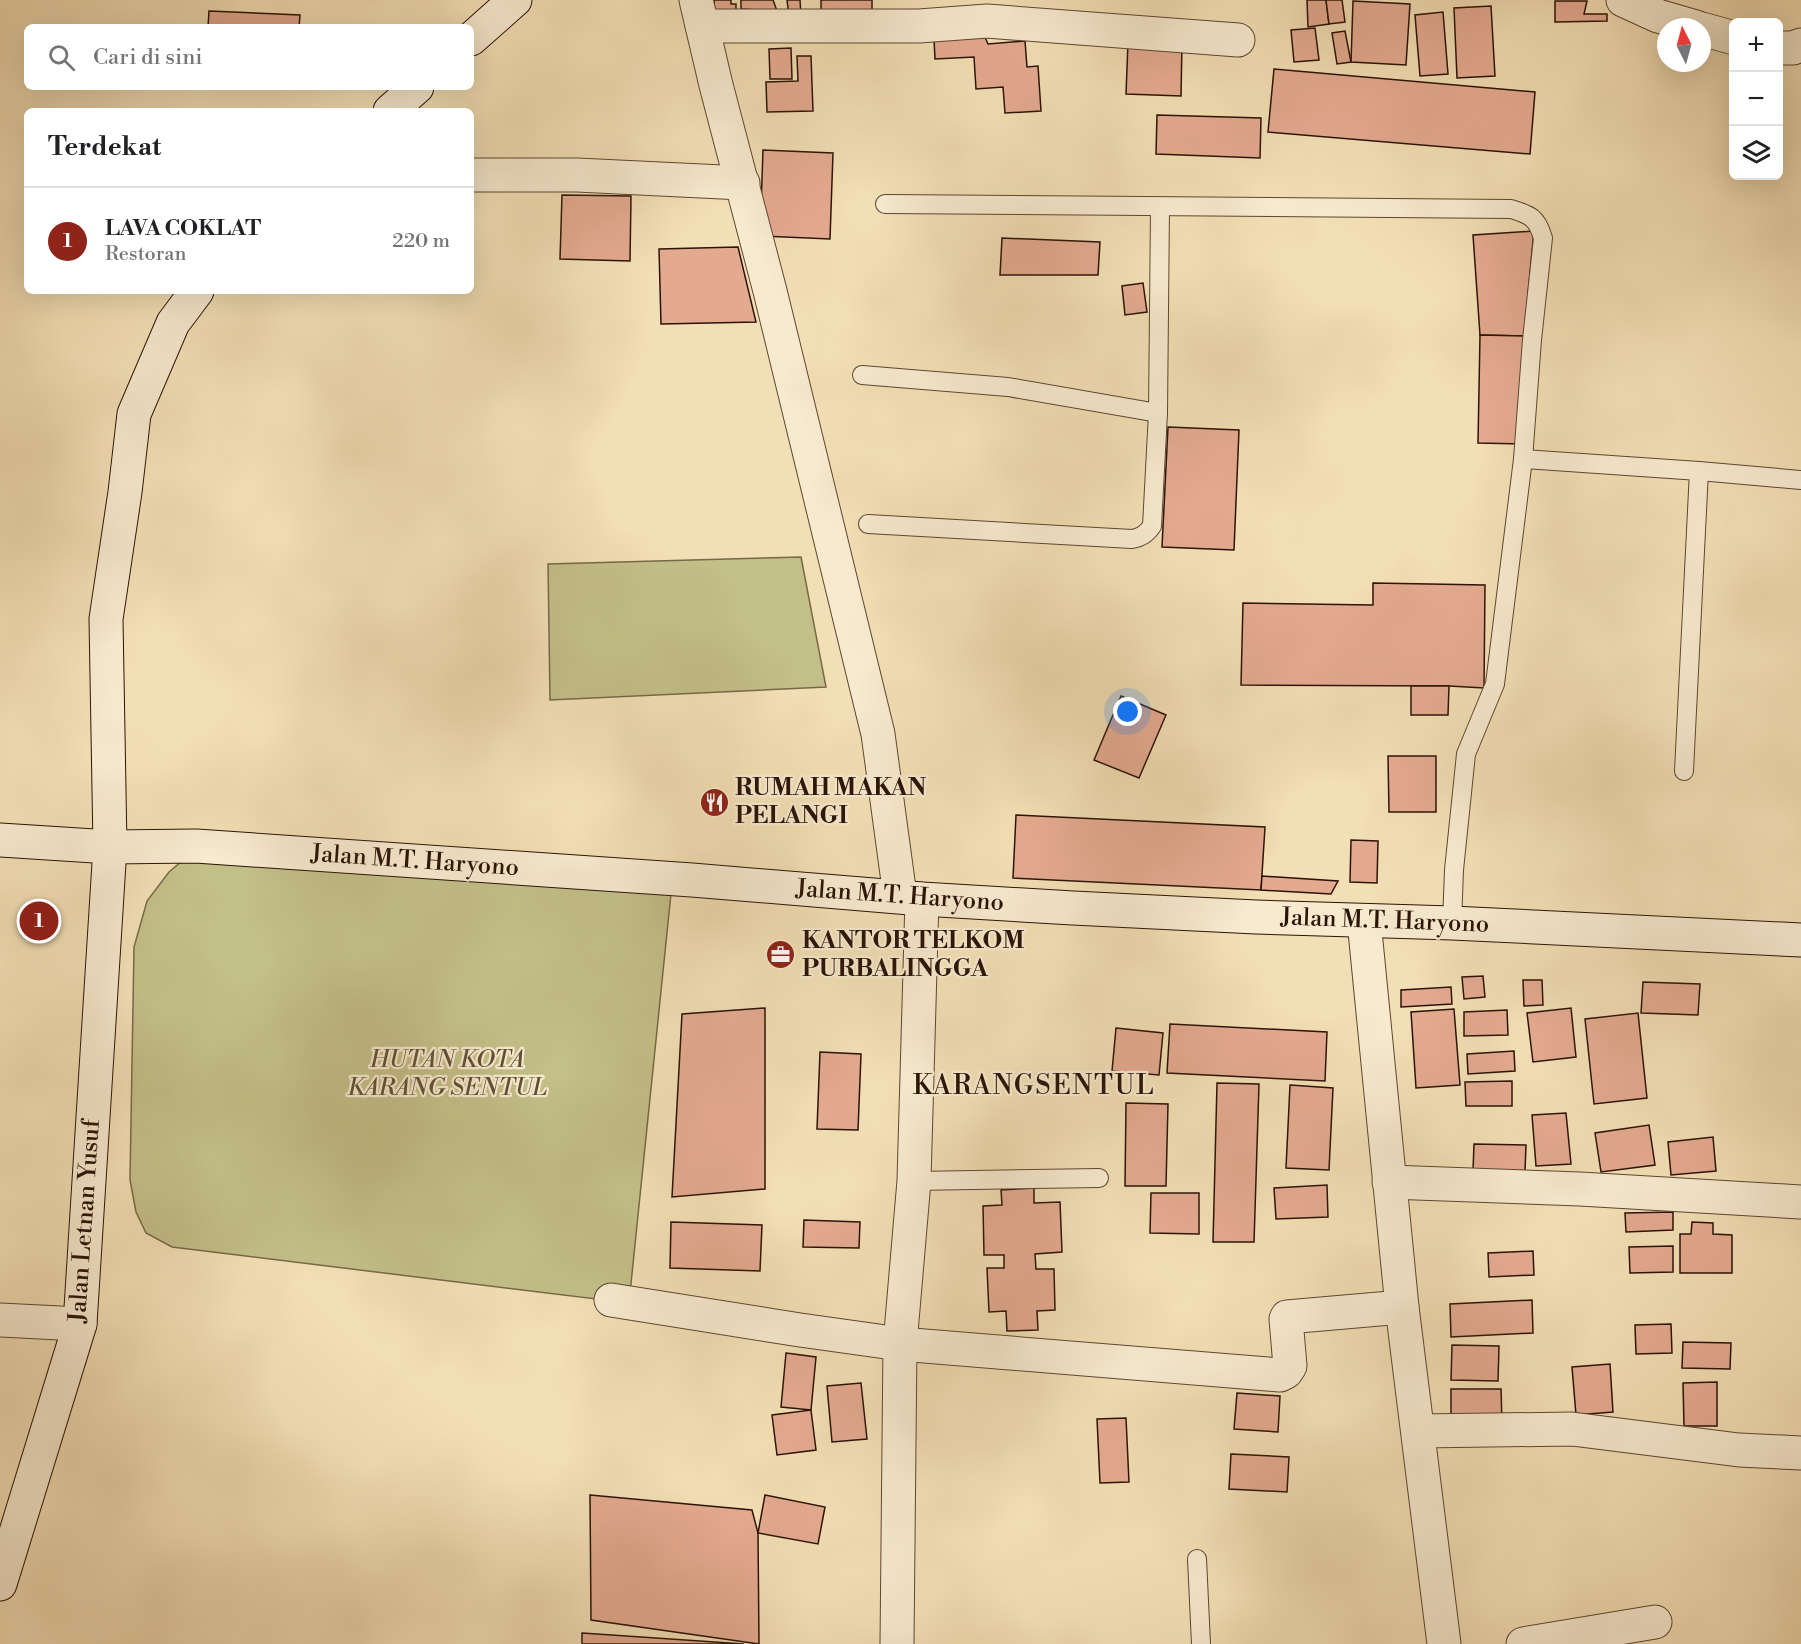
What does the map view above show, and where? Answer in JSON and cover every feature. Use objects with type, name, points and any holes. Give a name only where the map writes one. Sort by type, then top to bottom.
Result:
[{"type":"street","points":[[474,36],[514,0]]},
{"type":"street","points":[[1623,0],[1665,18]]},
{"type":"street","points":[[897,1644],[900,1344],[914,1181],[911,898],[878,734],[699,13],[919,26],[987,21],[1239,40]]},
{"type":"street","points":[[1711,32],[1729,37]]},
{"type":"street","points":[[1783,48],[1801,45]]},
{"type":"street","points":[[393,108],[414,90]]},
{"type":"street","points":[[474,175],[578,175],[743,183]]},
{"type":"street","name":"Jalan Letnan Yusuf","points":[[0,1584],[80,1324],[110,847],[106,619],[134,414],[173,323],[194,294]]},
{"type":"street","name":"Jalan M.T. Haryono","points":[[0,840],[110,847],[196,846],[1072,908],[1801,940]]},
{"type":"street","points":[[1364,921],[1402,1307],[1444,1644]]},
{"type":"street","points":[[1389,1182],[1580,1189],[1801,1202]]},
{"type":"street","points":[[611,1300],[900,1344],[1280,1375],[1290,1366],[1287,1317],[1402,1307]]},
{"type":"street","points":[[0,1320],[80,1324]]},
{"type":"street","points":[[1419,1431],[1572,1429],[1739,1450],[1801,1453]]},
{"type":"street","points":[[1523,1644],[1655,1622]]},
{"type":"lane","points":[[885,204],[1511,209],[1529,214],[1539,225],[1543,238],[1523,459],[1495,684],[1466,754],[1454,870],[1452,923]]},
{"type":"lane","points":[[868,524],[1132,539],[1147,533],[1152,526],[1158,413],[1160,207]]},
{"type":"lane","points":[[862,375],[1008,387],[1158,413]]},
{"type":"lane","points":[[1523,459],[1801,480]]},
{"type":"lane","points":[[1684,771],[1700,471]]},
{"type":"lane","points":[[914,1181],[1099,1178]]},
{"type":"lane","points":[[1197,1559],[1201,1644]]},
{"type":"green space","points":[[801,557],[826,687],[550,700],[548,564]]},
{"type":"green space","name":"HUTAN KOTA KARANG SENTUL","points":[[195,850],[672,884],[629,1303],[172,1247],[146,1233],[136,1212],[130,1180],[134,947],[147,901],[169,872]]},
{"type":"building","points":[[714,0],[731,0],[731,4],[736,4],[736,15],[715,16]]},
{"type":"building","points":[[741,0],[773,0],[777,11],[741,9]]},
{"type":"building","points":[[787,0],[800,0],[801,16],[789,16]]},
{"type":"building","points":[[821,0],[872,0],[872,21],[821,20]]},
{"type":"building","points":[[1307,0],[1326,0],[1329,24],[1308,27]]},
{"type":"building","points":[[1326,0],[1342,0],[1345,22],[1329,24]]},
{"type":"building","points":[[1353,1],[1410,4],[1406,65],[1351,62]]},
{"type":"building","points":[[1555,1],[1587,1],[1584,14],[1607,14],[1607,21],[1555,22]]},
{"type":"building","points":[[1491,6],[1495,76],[1457,78],[1454,8]]},
{"type":"building","points":[[209,11],[300,15],[299,24],[208,24]]},
{"type":"building","points":[[1443,12],[1448,74],[1420,76],[1415,15]]},
{"type":"building","points":[[1315,28],[1319,60],[1294,62],[1291,30]]},
{"type":"building","points":[[1345,31],[1351,62],[1337,64],[1332,33]]},
{"type":"building","points":[[984,35],[988,44],[1025,41],[1027,67],[1038,66],[1041,111],[1005,113],[1003,87],[976,89],[974,57],[935,59],[934,39]]},
{"type":"building","points":[[1128,42],[1182,43],[1181,96],[1126,94]]},
{"type":"building","points":[[791,48],[792,79],[770,79],[769,49]]},
{"type":"building","points":[[797,56],[811,56],[813,111],[767,112],[766,82],[798,81]]},
{"type":"building","points":[[1274,69],[1535,92],[1530,154],[1268,132]]},
{"type":"building","points":[[1157,115],[1261,118],[1260,158],[1156,154]]},
{"type":"building","points":[[763,150],[833,153],[830,239],[760,236]]},
{"type":"building","points":[[562,195],[631,196],[630,261],[560,259]]},
{"type":"building","points":[[1534,231],[1524,336],[1480,335],[1473,235]]},
{"type":"building","points":[[1002,238],[1100,242],[1098,275],[1000,275]]},
{"type":"building","points":[[738,247],[756,322],[661,324],[659,249]]},
{"type":"building","points":[[1143,283],[1147,312],[1125,315],[1122,286]]},
{"type":"building","points":[[1480,335],[1524,336],[1523,444],[1478,443]]},
{"type":"building","points":[[1168,427],[1239,430],[1234,550],[1162,547]]},
{"type":"building","points":[[1373,583],[1485,585],[1484,688],[1241,685],[1243,603],[1373,605]]},
{"type":"building","points":[[1411,686],[1449,686],[1448,715],[1411,715]]},
{"type":"building","points":[[1121,696],[1166,715],[1139,778],[1094,760]]},
{"type":"building","points":[[1388,756],[1436,756],[1436,812],[1389,812]]},
{"type":"building","points":[[1016,815],[1265,827],[1261,890],[1013,878]]},
{"type":"building","points":[[1351,840],[1378,841],[1377,883],[1350,882]]},
{"type":"building","points":[[1262,876],[1338,881],[1331,894],[1261,890]]},
{"type":"building","points":[[1483,976],[1485,997],[1464,999],[1462,977]]},
{"type":"building","points":[[1523,980],[1542,980],[1543,1005],[1524,1006]]},
{"type":"building","points":[[1643,982],[1700,984],[1698,1015],[1641,1013]]},
{"type":"building","points":[[1451,987],[1452,1004],[1401,1007],[1401,990]]},
{"type":"building","points":[[765,1008],[765,1189],[672,1197],[682,1014]]},
{"type":"building","points":[[1571,1008],[1576,1057],[1533,1062],[1527,1013]]},
{"type":"building","points":[[1454,1009],[1460,1085],[1416,1088],[1411,1012]]},
{"type":"building","points":[[1507,1010],[1508,1035],[1464,1036],[1464,1012]]},
{"type":"building","points":[[1638,1013],[1647,1098],[1594,1104],[1585,1019]]},
{"type":"building","points":[[1170,1024],[1327,1032],[1325,1081],[1167,1073]]},
{"type":"building","points":[[1116,1028],[1163,1033],[1159,1075],[1112,1071]]},
{"type":"building","points":[[1514,1051],[1515,1071],[1468,1074],[1467,1054]]},
{"type":"building","points":[[820,1052],[861,1054],[858,1130],[817,1129]]},
{"type":"building","points":[[1512,1081],[1512,1106],[1466,1106],[1465,1082]]},
{"type":"building","points":[[1217,1083],[1259,1084],[1254,1242],[1213,1242]]},
{"type":"building","points":[[1290,1085],[1333,1088],[1329,1170],[1286,1168]]},
{"type":"building","points":[[1126,1103],[1168,1104],[1166,1186],[1125,1186]]},
{"type":"building","points":[[1566,1113],[1571,1164],[1536,1166],[1532,1115]]},
{"type":"building","points":[[1649,1125],[1655,1165],[1601,1172],[1595,1133]]},
{"type":"building","points":[[1713,1137],[1716,1171],[1671,1175],[1668,1142]]},
{"type":"building","points":[[1474,1144],[1526,1145],[1525,1171],[1473,1171]]},
{"type":"building","points":[[1327,1185],[1328,1217],[1276,1219],[1274,1188]]},
{"type":"building","points":[[1034,1188],[1034,1203],[1060,1202],[1062,1252],[1035,1254],[1036,1269],[1054,1269],[1055,1310],[1037,1311],[1038,1330],[1007,1331],[1006,1311],[989,1312],[987,1268],[1004,1268],[1004,1255],[984,1255],[983,1206],[1002,1205],[1001,1190]]},
{"type":"building","points":[[1151,1193],[1199,1193],[1199,1234],[1150,1233]]},
{"type":"building","points":[[1673,1212],[1673,1230],[1626,1232],[1625,1213]]},
{"type":"building","points":[[804,1220],[860,1222],[859,1248],[803,1247]]},
{"type":"building","points":[[671,1222],[762,1225],[760,1271],[670,1268]]},
{"type":"building","points":[[1692,1222],[1713,1223],[1713,1234],[1732,1235],[1732,1273],[1680,1273],[1680,1234],[1691,1234]]},
{"type":"building","points":[[1673,1246],[1673,1272],[1630,1273],[1629,1247]]},
{"type":"building","points":[[1533,1251],[1534,1275],[1489,1277],[1488,1253]]},
{"type":"building","points":[[1532,1300],[1533,1333],[1451,1337],[1450,1304]]},
{"type":"building","points":[[1671,1324],[1672,1353],[1636,1354],[1635,1325]]},
{"type":"building","points":[[1683,1342],[1731,1343],[1730,1369],[1682,1368]]},
{"type":"building","points":[[1452,1345],[1499,1346],[1498,1381],[1451,1380]]},
{"type":"building","points":[[786,1353],[816,1357],[811,1410],[781,1407]]},
{"type":"building","points":[[1610,1364],[1613,1412],[1576,1415],[1572,1367]]},
{"type":"building","points":[[1717,1382],[1717,1426],[1684,1426],[1683,1383]]},
{"type":"building","points":[[861,1383],[867,1439],[832,1442],[827,1386]]},
{"type":"building","points":[[1451,1389],[1501,1389],[1502,1422],[1451,1422]]},
{"type":"building","points":[[1237,1393],[1280,1396],[1278,1432],[1234,1429]]},
{"type":"building","points":[[811,1410],[816,1450],[777,1455],[772,1415]]},
{"type":"building","points":[[1126,1418],[1129,1482],[1100,1483],[1097,1419]]},
{"type":"building","points":[[1231,1454],[1289,1457],[1287,1492],[1229,1489]]},
{"type":"building","points":[[590,1495],[752,1510],[758,1533],[759,1644],[591,1620]]},
{"type":"building","points":[[765,1495],[825,1507],[818,1544],[758,1533]]},
{"type":"building","points":[[582,1633],[744,1644],[582,1644]]},
{"type":"place","name":"RUMAH MAKAN PELANGI","points":[[714,802]]},
{"type":"place","name":"LAVA COKLAT","points":[[39,921]]},
{"type":"place","name":"KANTOR TELKOM PURBALINGGA","points":[[781,955]]},
{"type":"district","name":"KARANGSENTUL","points":[[1034,1086]]}]
